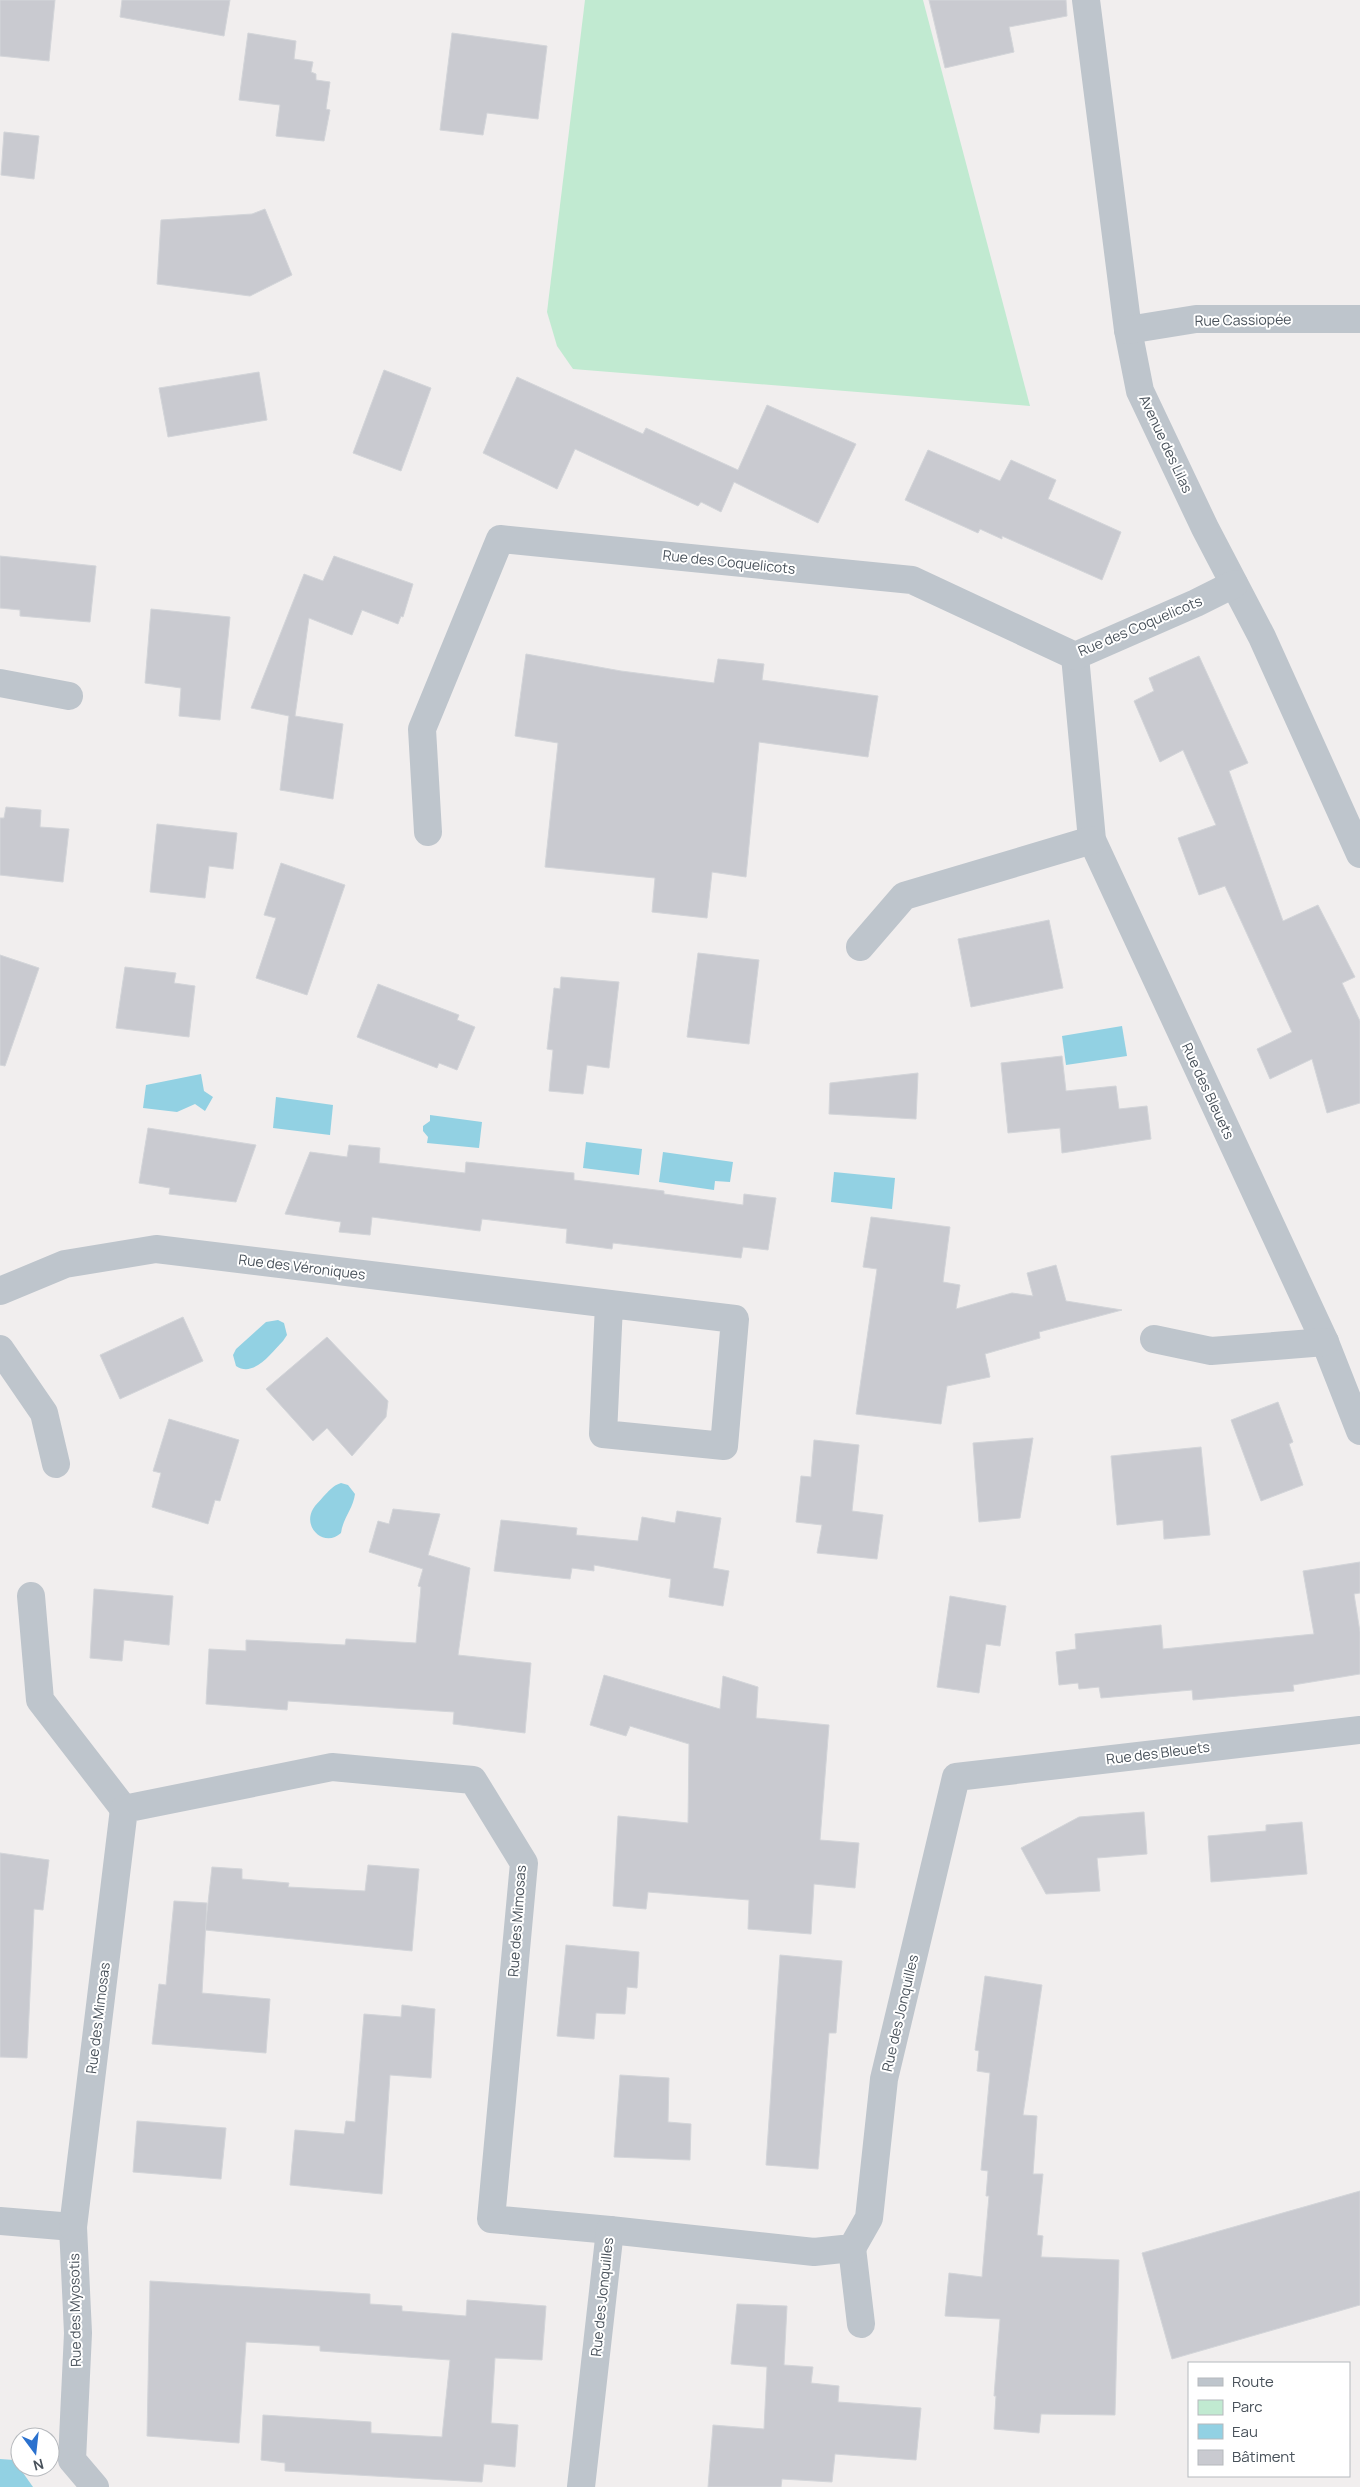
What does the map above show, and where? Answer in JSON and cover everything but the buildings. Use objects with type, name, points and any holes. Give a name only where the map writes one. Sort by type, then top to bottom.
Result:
[{"type":"street","name":"Avenue des Lilas","points":[[1086,0],[1128,330],[1140,391],[1234,584],[1262,637],[1360,854]]},
{"type":"street","name":"Rue Cassiopée","points":[[1128,330],[1196,319],[1360,319]]},
{"type":"street","name":"Rue des Coquelicots","points":[[428,832],[422,729],[500,539],[912,580],[1076,656],[1196,603],[1234,584]]},
{"type":"street","name":"Rue des Bleuets","points":[[1076,656],[1092,840],[1325,1342],[1360,1431]]},
{"type":"street","points":[[0,683],[69,696]]},
{"type":"street","points":[[860,947],[904,896],[1092,840]]},
{"type":"street","name":"Rue des Véroniques","points":[[0,1292],[65,1264],[156,1249],[735,1319],[724,1446],[603,1434],[609,1305]]},
{"type":"street","points":[[1154,1339],[1211,1351],[1325,1342]]},
{"type":"street","points":[[0,1349],[44,1413],[56,1464]]},
{"type":"street","points":[[31,1596],[40,1700],[124,1809]]},
{"type":"street","name":"Rue des Bleuets","points":[[956,1777],[1360,1730]]},
{"type":"street","name":"Rue des Mimosas","points":[[72,2227],[124,1809],[332,1767],[473,1780],[524,1862],[491,2219],[610,2230]]},
{"type":"street","name":"Rue des Jonquilles","points":[[581,2487],[610,2230],[814,2252],[852,2248],[869,2218],[884,2079],[956,1777]]},
{"type":"street","points":[[0,2221],[72,2227]]},
{"type":"street","name":"Rue des Myosotis","points":[[72,2227],[78,2333],[72,2460],[96,2487]]},
{"type":"street","points":[[852,2248],[861,2324]]},
{"type":"green space","points":[[585,0],[923,0],[1030,406],[573,369],[557,346],[547,312]]},
{"type":"water","points":[[1122,1026],[1127,1056],[1066,1065],[1062,1036]]},
{"type":"water","points":[[201,1074],[204,1091],[213,1097],[205,1111],[195,1104],[177,1112],[143,1108],[146,1085]]},
{"type":"water","points":[[276,1097],[333,1105],[330,1135],[273,1128]]},
{"type":"water","points":[[430,1115],[482,1122],[479,1148],[427,1143],[428,1137],[423,1131],[423,1126],[430,1121]]},
{"type":"water","points":[[586,1142],[642,1149],[639,1175],[583,1168]]},
{"type":"water","points":[[663,1152],[733,1162],[730,1182],[715,1181],[714,1190],[659,1182]]},
{"type":"water","points":[[834,1172],[895,1178],[892,1209],[831,1202]]},
{"type":"water","points":[[278,1320],[284,1323],[287,1335],[283,1341],[256,1367],[243,1369],[236,1366],[233,1355],[236,1349],[266,1322]]},
{"type":"water","points":[[341,1483],[348,1485],[355,1494],[352,1504],[341,1533],[335,1537],[322,1537],[313,1529],[310,1523],[310,1516],[323,1497],[333,1487]]},
{"type":"water","points":[[0,2459],[10,2460],[10,2477],[26,2477],[33,2487],[0,2487]]}]
